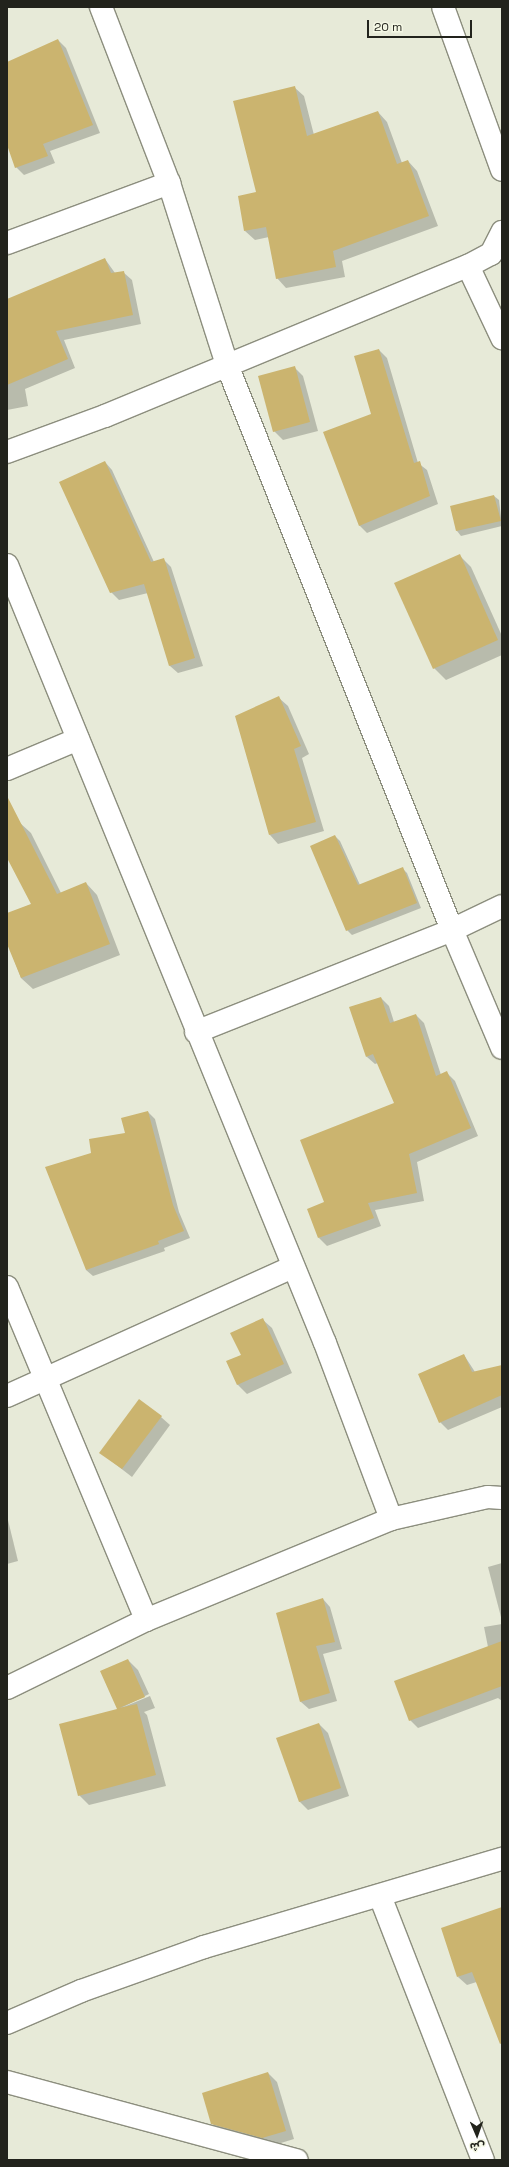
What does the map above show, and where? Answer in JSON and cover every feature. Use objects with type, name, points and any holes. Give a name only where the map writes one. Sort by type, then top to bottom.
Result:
[{"type":"street","points":[[101,7],[169,183],[227,365],[452,930],[502,1048]]},
{"type":"street","points":[[443,7],[502,170]]},
{"type":"street","points":[[7,243],[169,183]]},
{"type":"street","points":[[7,452],[105,416],[468,266],[491,254],[502,232]]},
{"type":"street","points":[[468,266],[502,338]]},
{"type":"street","points":[[7,565],[293,1268],[391,1519]]},
{"type":"street","points":[[7,769],[78,739]]},
{"type":"street","points":[[196,1032],[452,930],[502,906]]},
{"type":"street","points":[[7,1396],[293,1268]]},
{"type":"street","points":[[7,1287],[44,1379],[146,1620]]},
{"type":"street","points":[[7,1688],[146,1620],[391,1519],[488,1497],[502,1498]]},
{"type":"street","points":[[7,2024],[81,1991],[204,1947],[380,1896],[502,1858]]},
{"type":"street","points":[[380,1896],[483,2160]]},
{"type":"street","points":[[7,2082],[297,2160]]},
{"type":"building","points":[[58,39],[93,125],[43,144],[48,156],[15,168],[7,145],[7,62]]},
{"type":"building","points":[[295,86],[307,136],[378,111],[397,164],[408,160],[429,216],[333,251],[336,267],[276,279],[266,227],[244,231],[238,196],[256,192],[233,101]]},
{"type":"building","points":[[105,258],[111,273],[124,271],[133,315],[56,331],[68,359],[7,385],[7,299]]},
{"type":"building","points":[[379,349],[414,463],[420,461],[430,496],[359,526],[323,432],[371,414],[354,356]]},
{"type":"building","points":[[295,366],[310,422],[273,432],[258,376]]},
{"type":"building","points":[[105,461],[151,562],[164,558],[195,658],[169,666],[144,584],[110,593],[59,482]]},
{"type":"building","points":[[494,495],[501,521],[456,531],[450,506]]},
{"type":"building","points":[[460,554],[498,640],[433,669],[394,583]]},
{"type":"building","points":[[279,696],[301,746],[294,749],[316,822],[269,835],[235,716]]},
{"type":"building","points":[[7,796],[57,894],[86,882],[110,944],[21,978],[7,944],[7,913],[31,904],[7,858]]},
{"type":"building","points":[[335,835],[358,885],[403,867],[417,903],[346,931],[310,846]]},
{"type":"building","points":[[381,997],[390,1023],[416,1014],[436,1076],[447,1071],[471,1128],[409,1154],[417,1193],[368,1203],[374,1218],[318,1238],[307,1209],[324,1202],[300,1140],[394,1103],[373,1054],[366,1057],[349,1007]]},
{"type":"building","points":[[148,1111],[173,1205],[184,1231],[158,1241],[159,1244],[86,1270],[45,1167],[91,1153],[89,1139],[125,1133],[121,1118]]},
{"type":"building","points":[[263,1318],[284,1364],[237,1385],[226,1361],[241,1355],[230,1333]]},
{"type":"building","points":[[464,1354],[472,1372],[502,1365],[502,1395],[439,1423],[418,1374]]},
{"type":"building","points":[[139,1399],[162,1416],[122,1469],[99,1453]]},
{"type":"building","points":[[323,1598],[335,1642],[316,1646],[330,1693],[300,1702],[276,1613]]},
{"type":"building","points":[[502,1641],[502,1686],[409,1721],[394,1681]]},
{"type":"building","points":[[128,1659],[145,1697],[119,1708],[137,1704],[156,1775],[78,1796],[59,1724],[117,1709],[100,1671]]},
{"type":"building","points":[[319,1723],[341,1788],[299,1802],[276,1738]]},
{"type":"building","points":[[502,1907],[502,2043],[500,2044],[472,1972],[457,1977],[441,1928]]},
{"type":"building","points":[[268,2072],[286,2131],[262,2138],[211,2124],[202,2093]]}]
